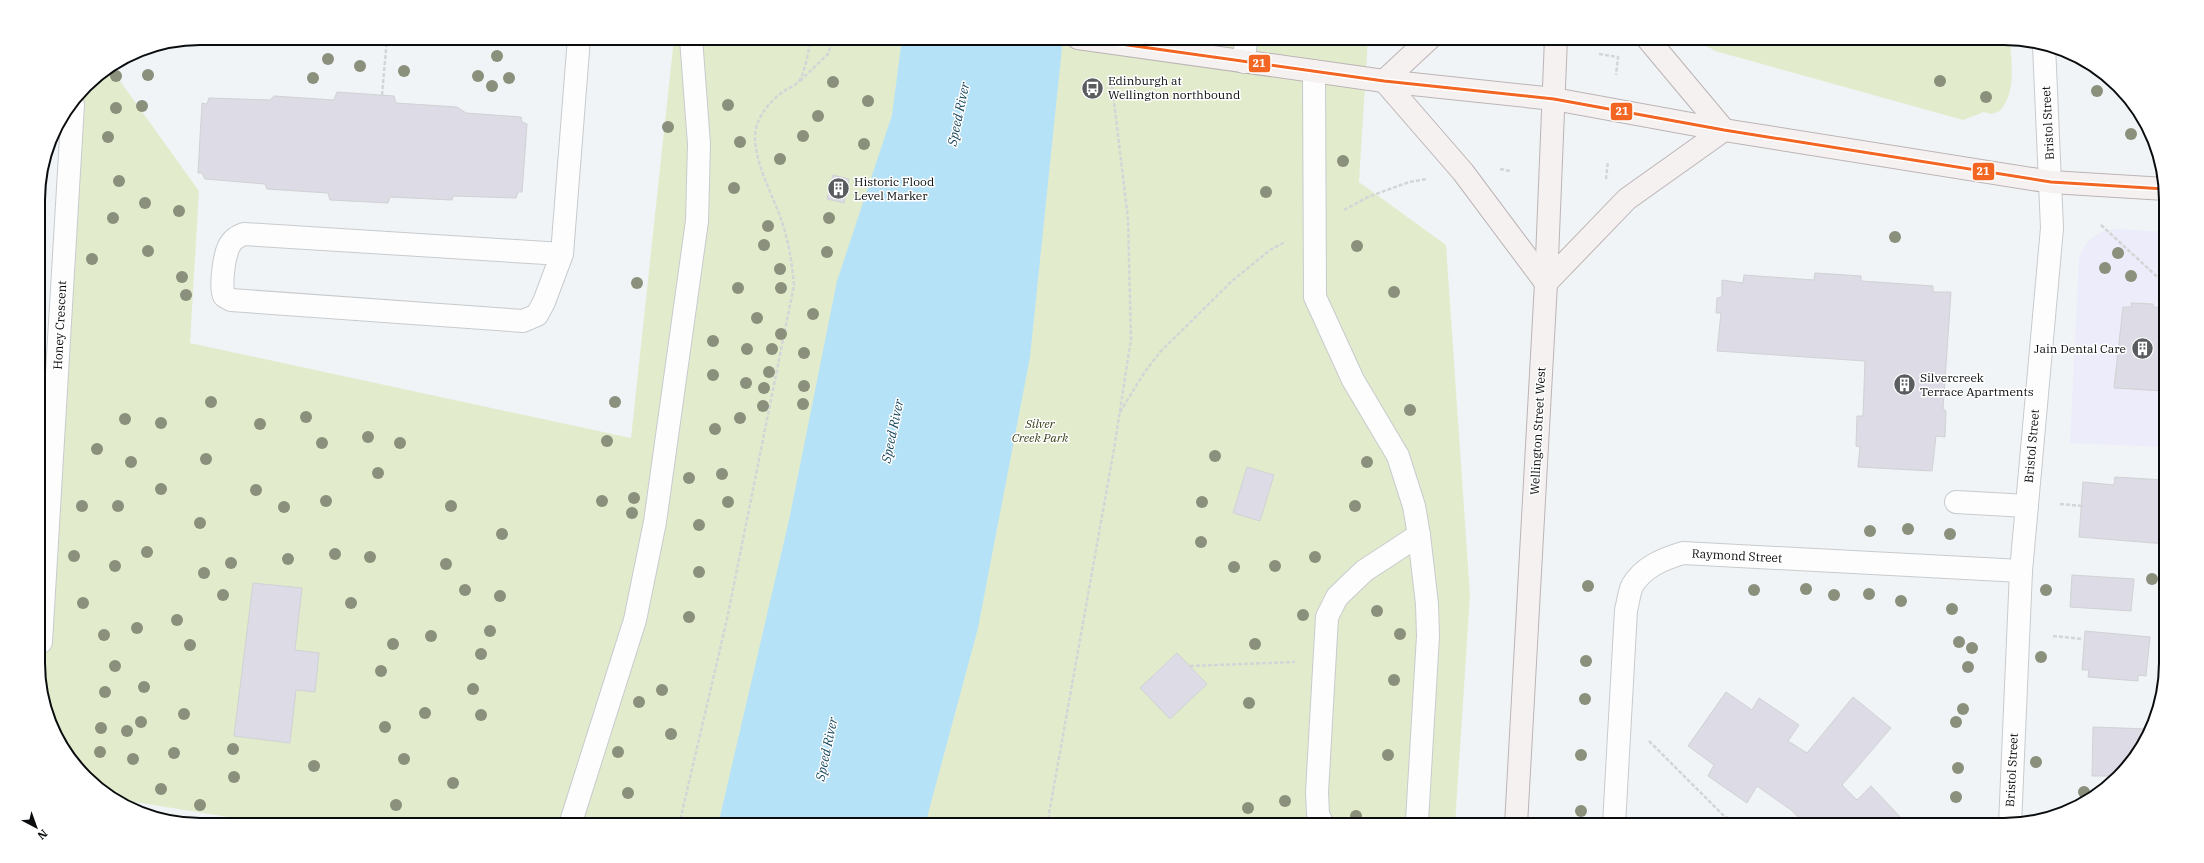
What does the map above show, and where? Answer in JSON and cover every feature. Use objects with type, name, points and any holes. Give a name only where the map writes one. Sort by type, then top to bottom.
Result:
[{"type":"main road","points":[[1126,45],[1384,82],[1554,99],[1724,130],[2051,182],[2159,189]]},
{"type":"main road","points":[[1384,82],[1423,45]]},
{"type":"main road","name":"Wellington Street West","points":[[1516,818],[1546,283],[1556,45]]},
{"type":"main road","points":[[1653,45],[1724,130]]},
{"type":"main road","points":[[1384,82],[1463,172],[1546,283],[1627,199],[1724,130]]},
{"type":"street","points":[[562,254],[244,234],[236,238],[230,244],[227,251],[222,290],[224,296],[231,300],[523,321],[537,315],[544,302],[562,254],[577,45]]},
{"type":"street","points":[[572,818],[635,620],[655,522],[697,221],[699,144],[692,45]]},
{"type":"street","points":[[1244,62],[1245,45]]},
{"type":"street","name":"Bristol Street","points":[[2010,818],[2021,571],[2052,228],[2044,50]]},
{"type":"street","points":[[1314,71],[1314,297],[1353,380],[1398,456],[1414,506],[1419,535],[1427,604],[1428,636],[1417,818]]},
{"type":"street","name":"Honey Crescent","points":[[45,575],[73,112]]},
{"type":"street","points":[[1956,502],[2027,506]]},
{"type":"street","points":[[1320,818],[1318,814],[1317,792],[1327,617],[1337,597],[1364,571],[1419,535]]},
{"type":"street","name":"Raymond Street","points":[[1614,818],[1626,610],[1632,587],[1647,568],[1666,558],[1683,553],[2021,571]]},
{"type":"path","points":[[382,95],[386,45]]},
{"type":"path","points":[[799,81],[810,45]]},
{"type":"path","points":[[681,818],[728,612],[794,285],[791,253],[784,227],[761,166],[756,144],[757,124],[766,108],[781,93],[799,81],[829,53],[831,45]]},
{"type":"path","points":[[1599,54],[1618,56],[1616,75]]},
{"type":"path","points":[[1048,818],[1119,413],[1130,339],[1128,220],[1112,85]]},
{"type":"path","points":[[1606,183],[1608,161]]},
{"type":"path","points":[[1500,169],[1510,171]]},
{"type":"path","points":[[1119,413],[1144,373],[1160,352],[1232,281],[1270,250],[1368,198],[1409,182],[1427,179]]},
{"type":"path","points":[[2101,225],[2159,278]]},
{"type":"path","points":[[2060,504],[2082,506]]},
{"type":"path","points":[[2053,636],[2083,639]]},
{"type":"path","points":[[1190,666],[1325,660]]},
{"type":"path","points":[[1620,713],[1728,818]]},
{"type":"shaded area","points":[[2116,229],[2159,232],[2159,447],[2070,443],[2079,259],[2083,248],[2090,239],[2101,232]]},
{"type":"green space","name":"Silver Creek Park","points":[[673,45],[1368,45],[1359,182],[1446,245],[1470,595],[1455,818],[234,818],[129,801],[105,786],[90,773],[71,749],[61,732],[53,713],[45,674],[45,396],[69,117],[90,90],[113,72],[199,191],[190,343],[631,438]]},
{"type":"green space","points":[[1705,45],[2010,45],[2012,67],[2011,86],[2009,95],[2000,111],[1991,114],[1984,112],[1963,120],[1715,51]]},
{"type":"green space","points":[[155,811],[187,818],[179,817]]},
{"type":"water","name":"Speed River","points":[[901,45],[1062,45],[1030,357],[978,628],[927,818],[720,818],[789,520],[837,281],[892,115]]},
{"type":"building","points":[[337,92],[394,96],[396,103],[457,107],[466,113],[521,117],[522,122],[527,124],[522,192],[518,192],[516,198],[453,196],[452,200],[390,197],[388,203],[330,200],[328,193],[267,189],[265,184],[205,179],[202,173],[198,173],[202,103],[207,104],[209,98],[270,100],[274,96],[334,100]]},
{"type":"building","name":"Historic Flood Level Marker","points":[[833,175],[849,179],[844,203],[827,199]]},
{"type":"building","name":"Silvercreek Terrace Apartments","points":[[1815,273],[1861,276],[1861,281],[1933,286],[1933,292],[1951,292],[1943,409],[1946,411],[1945,437],[1936,436],[1932,471],[1858,467],[1860,447],[1856,446],[1857,416],[1863,416],[1865,361],[1717,351],[1721,313],[1716,313],[1717,298],[1722,297],[1722,280],[1743,283],[1744,275],[1814,280]]},
{"type":"building","name":"Jain Dental Care","points":[[2131,303],[2153,304],[2153,307],[2159,308],[2159,391],[2114,388],[2123,307],[2132,307]]},
{"type":"building","points":[[1247,467],[1274,475],[1260,521],[1233,513]]},
{"type":"building","points":[[2115,477],[2159,480],[2159,543],[2079,537],[2083,482],[2114,485]]},
{"type":"building","points":[[2072,575],[2134,579],[2131,611],[2070,607]]},
{"type":"building","points":[[253,583],[302,588],[295,650],[319,653],[315,692],[296,690],[290,743],[234,736]]},
{"type":"building","points":[[2085,631],[2150,637],[2146,676],[2138,675],[2138,681],[2088,677],[2089,670],[2082,670]]},
{"type":"building","points":[[1177,653],[1207,684],[1170,719],[1140,688]]},
{"type":"building","points":[[1726,692],[1752,710],[1759,698],[1799,725],[1788,741],[1807,753],[1853,697],[1891,728],[1842,785],[1857,800],[1871,786],[1901,818],[1799,818],[1791,810],[1757,786],[1747,803],[1708,776],[1714,765],[1688,746]]},
{"type":"building","points":[[2093,727],[2144,729],[2127,758],[2114,773],[2111,776],[2092,776]]},
{"type":"transit line","name":"21","points":[[1128,45],[1384,81],[1554,99],[1724,130],[2051,182],[2159,189]]},
{"type":"place","name":"Edinburgh at Wellington northbound","points":[[1092,88]]},
{"type":"place","name":"Historic Flood Level Marker","points":[[838,189]]},
{"type":"place","name":"Jain Dental Care","points":[[2142,349]]},
{"type":"place","name":"Silvercreek Terrace Apartments","points":[[1905,385]]}]
